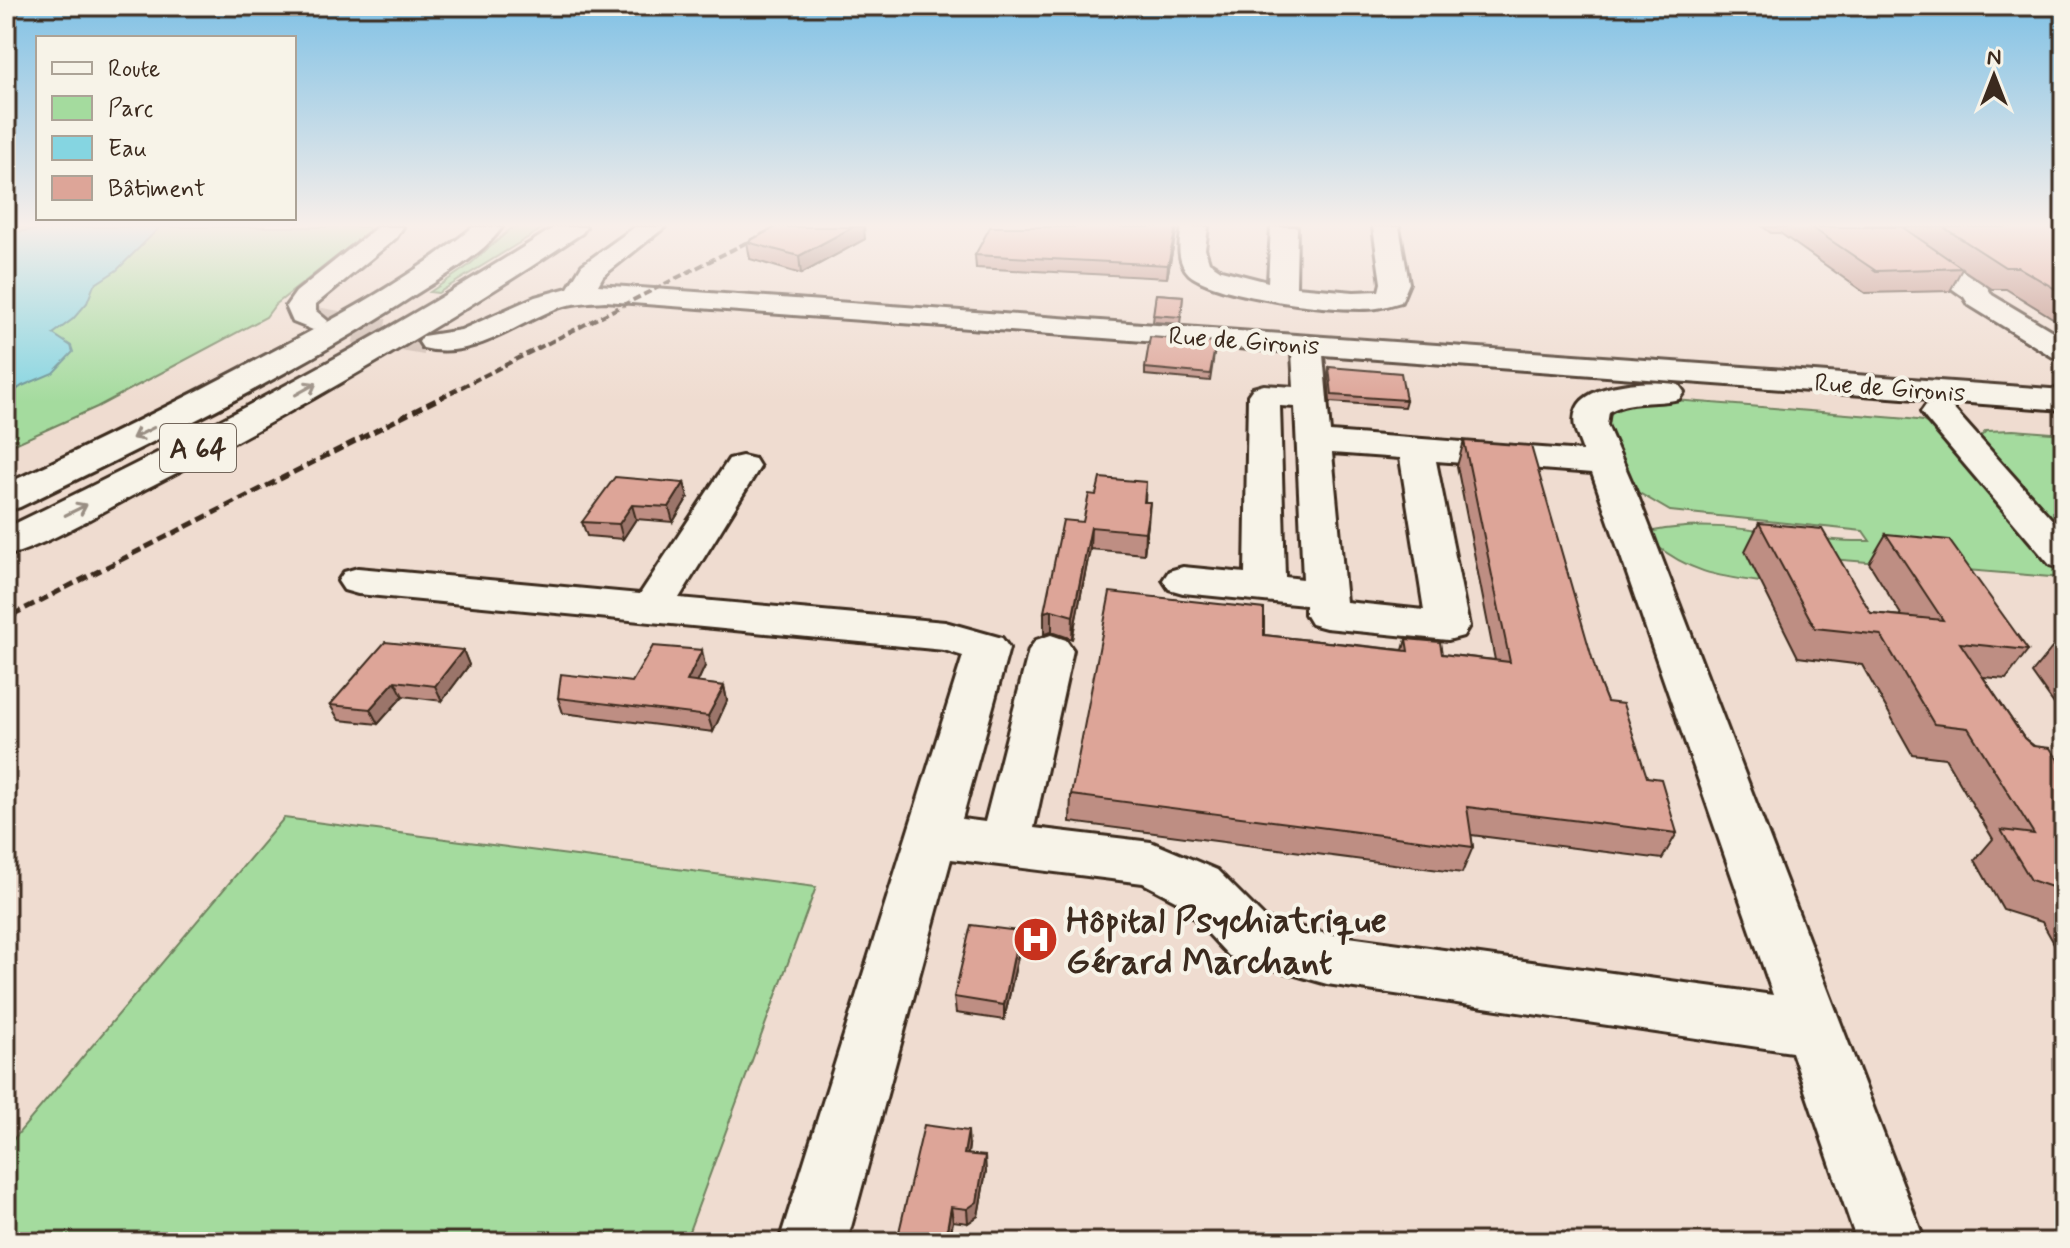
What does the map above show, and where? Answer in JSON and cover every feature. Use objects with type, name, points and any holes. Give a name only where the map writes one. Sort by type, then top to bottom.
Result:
[{"type":"highway","name":"A 64","points":[[6,499],[223,392],[360,317],[411,285]]},
{"type":"highway","name":"A 64","points":[[6,544],[167,465],[282,403],[398,337],[480,285]]},
{"type":"street","points":[[313,321],[303,316],[300,306],[322,285]]},
{"type":"street","points":[[578,294],[583,285]]},
{"type":"street","points":[[1198,314],[1219,285]]},
{"type":"street","points":[[1252,285],[1359,301],[1385,300],[1391,296],[1394,285]]},
{"type":"street","points":[[1282,285],[1282,292]]},
{"type":"street","points":[[1965,285],[1977,293],[1979,299],[2055,345]]},
{"type":"street","name":"Rue de Gironis","points":[[434,342],[450,343],[482,335],[546,303],[578,294],[605,293],[1198,314],[1307,344],[2064,400]]},
{"type":"street","points":[[1307,344],[1326,614],[1448,626],[1416,449]]},
{"type":"street","points":[[1891,1242],[1590,425],[1593,408],[1612,396],[1652,391],[2064,422]]},
{"type":"street","points":[[1265,588],[1264,395],[1311,398]]},
{"type":"street","points":[[1938,412],[2064,557]]},
{"type":"street","points":[[1316,441],[1606,463]]},
{"type":"street","points":[[651,609],[742,467]]},
{"type":"street","points":[[1183,580],[1325,594]]},
{"type":"street","points":[[358,581],[945,636],[987,648],[813,1242]]},
{"type":"street","points":[[1005,845],[1051,650]]},
{"type":"street","points":[[933,836],[1151,863],[1198,886],[1249,939],[1327,959],[1812,1028]]},
{"type":"green space","points":[[6,285],[300,285],[275,305],[266,317],[97,407],[6,448]]},
{"type":"green space","points":[[440,285],[451,285],[438,293],[430,292]]},
{"type":"green space","points":[[1662,399],[1923,421],[1947,434],[2064,578],[1746,552],[1760,582],[1716,575],[1691,567],[1653,543],[1654,531],[1681,527],[1735,528],[1843,541],[1870,541],[1863,531],[1670,511],[1629,487],[1605,426],[1608,411],[1623,403]]},
{"type":"green space","points":[[1986,431],[2064,434],[2064,532],[1980,437]]},
{"type":"green space","points":[[284,818],[816,887],[685,1242],[6,1242],[6,1148]]},
{"type":"water","points":[[6,285],[94,285],[87,303],[53,334],[71,346],[73,352],[53,373],[22,386],[6,397]]},
{"type":"building","points":[[2049,285],[2064,285],[2064,294]]},
{"type":"building","points":[[1156,294],[1183,296],[1181,317],[1153,315]]},
{"type":"building","points":[[1150,337],[1216,342],[1210,374],[1145,368]]},
{"type":"building","points":[[1329,367],[1401,373],[1406,400],[1332,395]]},
{"type":"building","points":[[1464,441],[1531,446],[1599,682],[1607,702],[1623,704],[1647,777],[1661,779],[1677,833],[1467,807],[1473,847],[1071,795],[1110,592],[1264,609],[1264,635],[1408,651],[1406,639],[1440,642],[1442,654],[1510,662]]},
{"type":"building","points":[[615,477],[684,483],[669,507],[632,505],[619,524],[582,522]]},
{"type":"building","points":[[1100,478],[1146,482],[1144,502],[1150,502],[1145,532],[1091,527],[1073,616],[1052,610],[1044,612],[1063,520],[1083,522],[1089,494],[1096,495]]},
{"type":"building","points":[[1759,523],[1822,529],[1871,613],[1943,620],[1886,534],[1949,540],[2028,650],[1960,643],[2024,738],[2033,746],[2050,748],[2064,769],[2064,891],[2031,880],[2001,830],[2034,834],[1968,728],[1934,724],[1881,635],[1815,628]]},
{"type":"building","points":[[385,642],[463,650],[435,686],[395,681],[370,709],[330,705]]},
{"type":"building","points":[[653,646],[702,650],[687,681],[724,686],[708,716],[558,698],[561,674],[632,682]]},
{"type":"building","points":[[971,925],[1019,931],[1004,1005],[954,997]]},
{"type":"building","points":[[924,1125],[968,1131],[964,1154],[985,1156],[977,1202],[967,1209],[951,1207],[945,1240],[899,1232]]},
{"type":"tunnel","points":[[313,321],[434,342]]},
{"type":"railway","points":[[440,398],[662,285]]},
{"type":"railway","points":[[12,615],[444,396]]},
{"type":"railway","points":[[12,615],[16,613]]},
{"type":"railway","points":[[6,618],[12,615]]},
{"type":"place","name":"Hôpital Psychiatrique Gérard Marchant","points":[[1035,940]]}]
